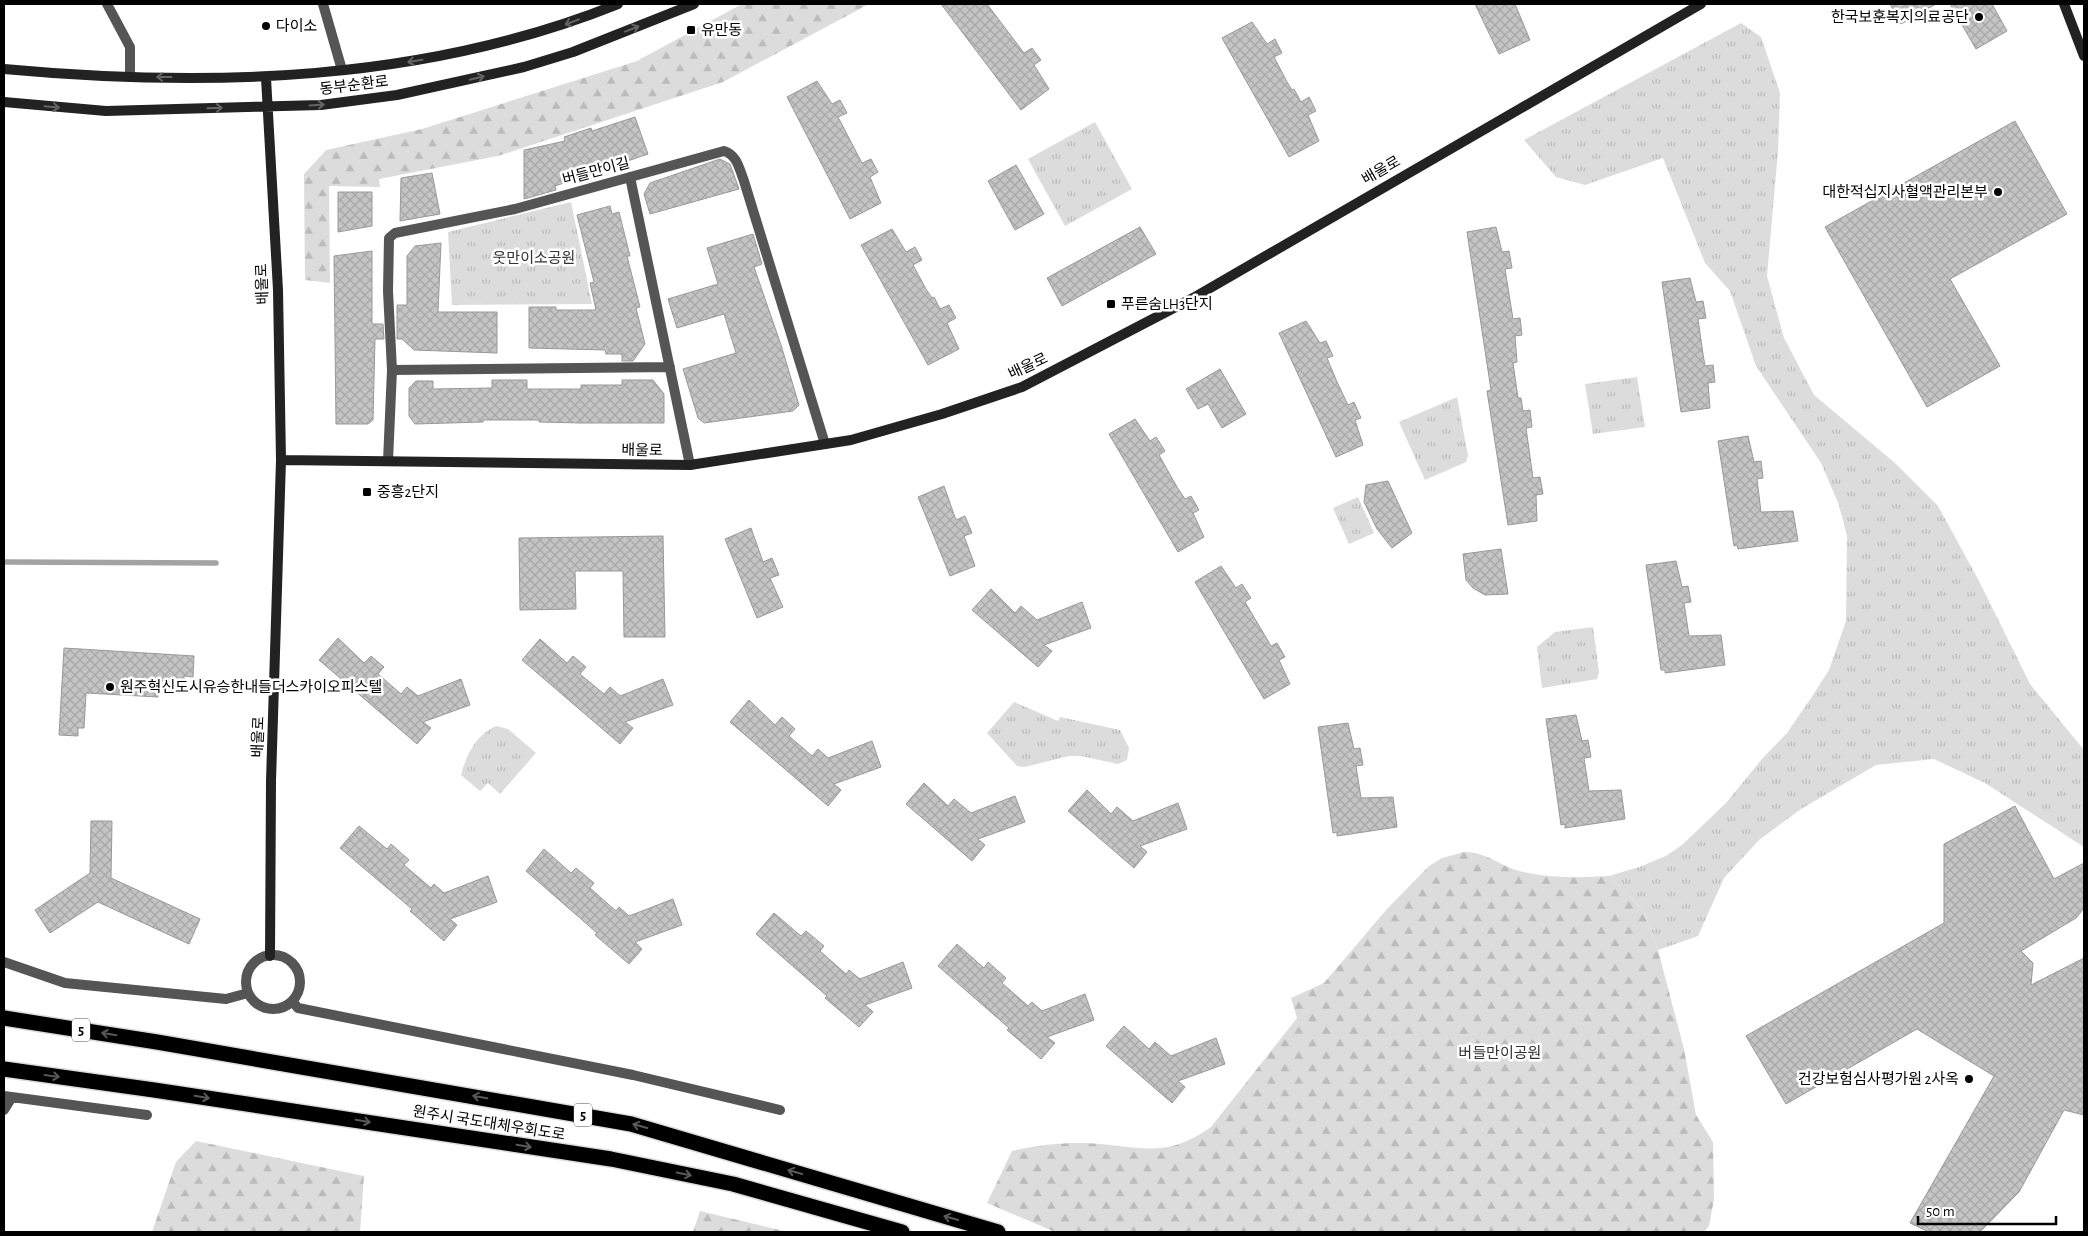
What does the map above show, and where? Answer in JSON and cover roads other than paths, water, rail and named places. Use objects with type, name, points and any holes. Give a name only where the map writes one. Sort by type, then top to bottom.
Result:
[{"type":"highway","name":"5","points":[[4,1018],[157,1042],[631,1124],[998,1232]]},
{"type":"highway","name":"원주시 국도대체우회도로","points":[[4,1069],[611,1159],[733,1184],[902,1232]]},
{"type":"street","points":[[107,4],[130,47],[130,78]]},
{"type":"street","points":[[323,4],[342,70]]},
{"type":"street","name":"동부순환로","points":[[4,69],[93,77],[130,78],[266,78],[342,70],[398,63],[491,46],[566,25],[618,4]]},
{"type":"street","name":"동부순환로","points":[[4,102],[106,111],[321,105],[397,95],[524,67],[573,52],[694,4]]},
{"type":"street","name":"배울로","points":[[282,460],[690,465],[851,440],[942,414],[1022,387],[1193,298],[1701,4]]},
{"type":"street","points":[[2064,4],[2084,56]]},
{"type":"street","name":"배울로","points":[[266,78],[278,290],[282,460],[271,780],[270,956]]},
{"type":"street","name":"버들만이길","points":[[388,461],[392,370],[388,291],[389,238],[396,233],[515,208],[724,151],[731,153],[735,158],[824,444]]},
{"type":"street","points":[[630,177],[690,465]]},
{"type":"street","points":[[392,370],[670,366]]},
{"type":"street","points":[[270,956],[284,958],[297,969],[300,986],[292,1001],[277,1009],[268,1009],[253,1001],[248,993],[246,984],[251,966],[258,960],[270,956]]},
{"type":"street","points":[[4,962],[65,983],[226,999],[248,993]]},
{"type":"street","points":[[292,1001],[298,1008],[633,1075],[780,1110]]},
{"type":"street","points":[[4,1110],[8,1096],[147,1115]]},
{"type":"waterway","points":[[4,562],[216,563]]},
{"type":"place","name":"한국보훈복지의료공단","points":[[1979,17]]},
{"type":"place","name":"다이소","points":[[266,26]]},
{"type":"place","name":"유만동","points":[[691,30]]},
{"type":"place","name":"대한적십지사혈액관리본부","points":[[1998,192]]},
{"type":"place","name":"푸른숨LH3단지","points":[[1111,304]]},
{"type":"place","name":"중흥2단지","points":[[367,492]]},
{"type":"place","name":"원주혁신도시유승한내들더스카이오피스텔","points":[[110,687]]},
{"type":"place","name":"건강보험심사평가원 2사옥","points":[[1969,1079]]},
{"type":"park label","name":"웃만이소공원","points":[[534,258]]},
{"type":"park label","name":"버들만이공원","points":[[1500,1053]]}]
